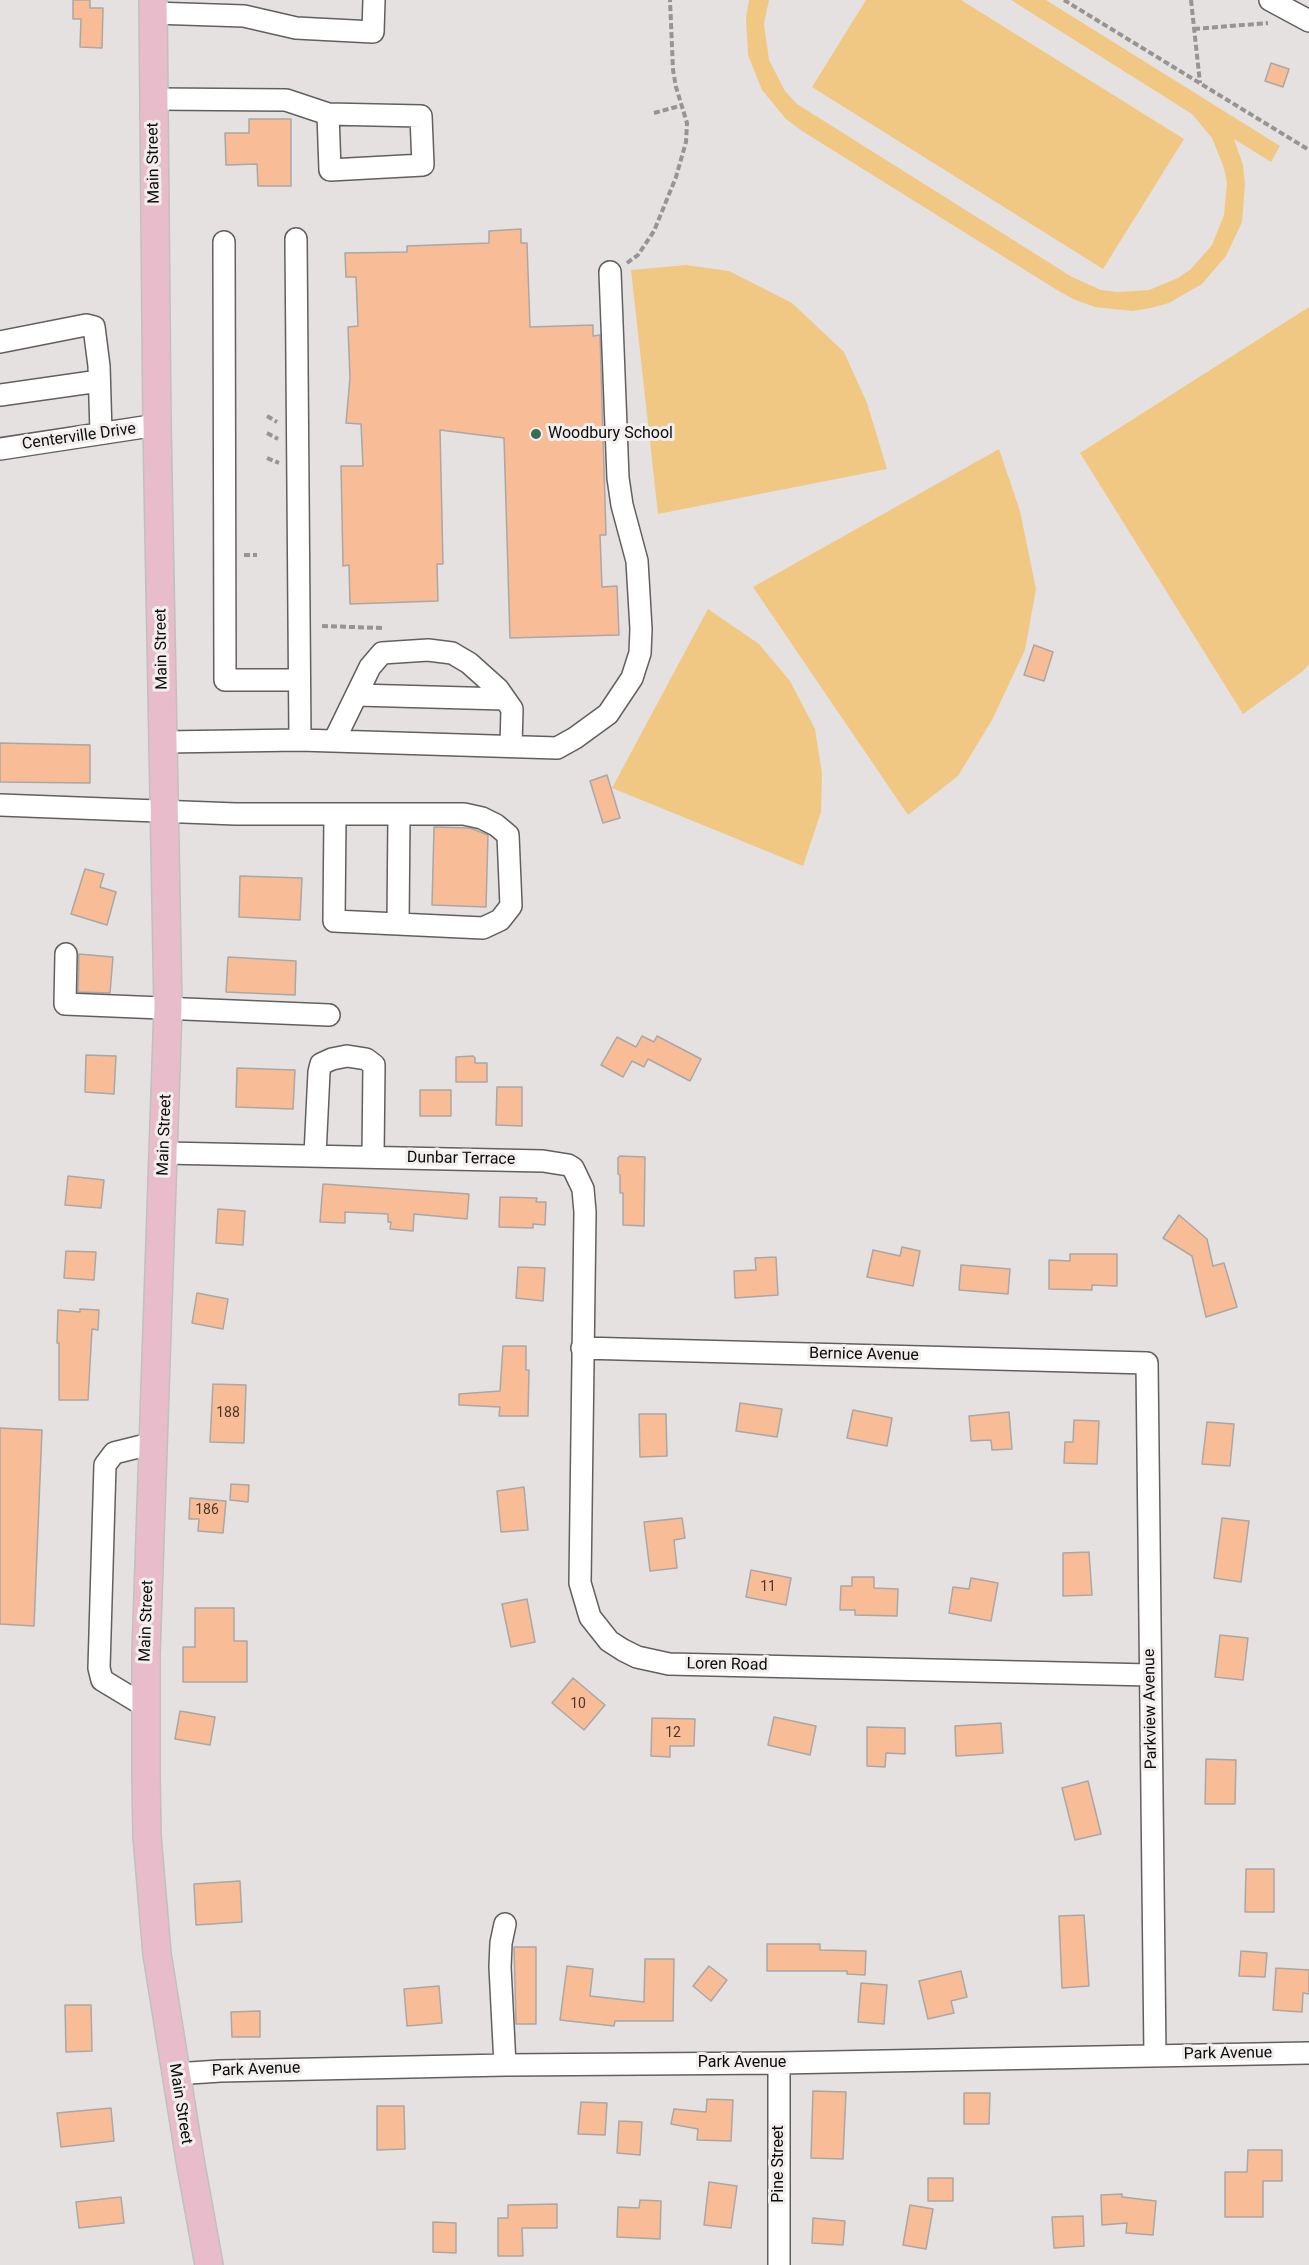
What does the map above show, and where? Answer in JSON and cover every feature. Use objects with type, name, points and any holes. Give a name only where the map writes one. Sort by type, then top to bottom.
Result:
[{"type":"main road","name":"Main Street","points":[[153,6],[157,425],[168,1007],[165,1153],[145,1706],[147,1836],[157,1954],[175,2074],[210,2265]]},
{"type":"street","points":[[153,6],[244,8],[296,28],[373,33],[374,0]]},
{"type":"street","points":[[1270,0],[1302,17]]},
{"type":"street","points":[[154,99],[286,100],[328,114],[421,116],[423,165],[330,170],[328,114]]},
{"type":"street","points":[[296,239],[300,740]]},
{"type":"street","points":[[224,242],[225,680],[299,680]]},
{"type":"street","points":[[164,742],[300,740],[557,748],[608,714],[632,678],[640,653],[641,629],[637,561],[622,505],[618,478],[609,272]]},
{"type":"street","points":[[0,342],[90,325],[96,332],[101,433]]},
{"type":"street","points":[[0,394],[99,381]]},
{"type":"street","name":"Centerville Drive","points":[[0,449],[157,425]]},
{"type":"street","points":[[334,741],[370,667],[382,653],[428,650],[452,653],[469,663],[498,688],[512,710],[511,746]]},
{"type":"street","points":[[357,695],[504,699]]},
{"type":"street","points":[[0,805],[335,815],[465,814],[489,821],[508,835],[511,906],[501,920],[483,928],[334,921],[335,815]]},
{"type":"street","points":[[398,924],[399,814]]},
{"type":"street","points":[[66,954],[65,1004],[329,1016]]},
{"type":"street","points":[[315,1155],[318,1072],[321,1064],[347,1056],[366,1059],[374,1065],[373,1157]]},
{"type":"street","name":"Dunbar Terrace","points":[[165,1153],[543,1161],[568,1165],[573,1168],[580,1180],[584,1198],[582,1348]]},
{"type":"street","name":"Bernice Avenue","points":[[582,1348],[1147,1363]]},
{"type":"street","name":"Loren Road","points":[[582,1348],[580,1583],[584,1601],[594,1623],[609,1641],[623,1650],[637,1658],[669,1664],[1150,1675]]},
{"type":"street","name":"Parkview Avenue","points":[[1147,1363],[1155,2056]]},
{"type":"street","points":[[145,1706],[102,1680],[99,1668],[105,1464],[114,1453],[154,1443]]},
{"type":"street","points":[[505,1924],[501,1942],[500,1967],[505,2065]]},
{"type":"street","name":"Park Avenue","points":[[175,2074],[505,2065],[779,2063],[1309,2053]]},
{"type":"street","name":"Pine Street","points":[[779,2063],[779,2265]]},
{"type":"path","points":[[609,272],[623,266],[638,255],[654,231],[676,177],[686,142],[687,123],[673,70],[670,0]]},
{"type":"path","points":[[1064,0],[1309,150]]},
{"type":"path","points":[[1191,0],[1201,83]]},
{"type":"path","points":[[1194,29],[1279,22],[1302,17]]},
{"type":"path","points":[[654,113],[683,105]]},
{"type":"path","points":[[322,626],[382,628]]},
{"type":"shaded area","points":[[749,0],[769,0],[764,24],[769,60],[785,91],[797,104],[1072,277],[1101,290],[1117,292],[1149,290],[1178,278],[1191,269],[1212,245],[1224,215],[1227,184],[1224,168],[1212,138],[1192,114],[1011,0],[1046,0],[1280,146],[1271,162],[1234,139],[1243,165],[1245,184],[1242,222],[1226,256],[1202,284],[1169,303],[1151,308],[1132,311],[1095,307],[1057,290],[786,119],[762,90],[748,55],[746,18]]},
{"type":"shaded area","points":[[866,0],[961,0],[1184,139],[1103,269],[812,87]]},
{"type":"shaded area","points":[[686,265],[729,271],[792,303],[844,352],[867,403],[887,469],[658,514],[631,270]]},
{"type":"shaded area","points":[[1309,307],[1309,664],[1303,671],[1243,714],[1080,453]]},
{"type":"shaded area","points":[[999,449],[1020,511],[1036,589],[1025,650],[992,720],[958,776],[908,815],[753,587]]},
{"type":"shaded area","points":[[708,609],[759,644],[790,681],[815,729],[822,773],[821,812],[803,866],[612,788]]},
{"type":"building","points":[[73,0],[90,0],[90,8],[103,8],[102,48],[80,47],[81,19],[73,19]]},
{"type":"building","points":[[1271,63],[1289,69],[1283,87],[1265,81]]},
{"type":"building","points":[[249,119],[291,119],[291,186],[258,186],[257,164],[226,165],[225,133],[249,133]]},
{"type":"building","name":"Woodbury School","points":[[521,229],[521,243],[527,243],[530,327],[593,325],[593,336],[600,335],[606,535],[600,535],[602,587],[617,586],[619,635],[510,638],[504,438],[440,430],[443,564],[437,564],[438,601],[350,604],[349,565],[343,566],[341,466],[363,466],[361,424],[346,423],[350,378],[348,327],[358,326],[356,277],[346,277],[345,253],[407,252],[407,246],[489,243],[489,231]]},
{"type":"building","points":[[1034,645],[1053,652],[1044,681],[1024,675]]},
{"type":"building","points":[[0,743],[90,745],[90,783],[0,782]]},
{"type":"building","points":[[607,775],[620,818],[603,823],[590,781]]},
{"type":"building","points":[[434,827],[470,828],[488,835],[486,907],[432,905]]},
{"type":"building","points":[[85,869],[104,874],[100,887],[116,892],[107,925],[71,914]]},
{"type":"building","points":[[240,876],[302,878],[300,920],[239,917]]},
{"type":"building","points":[[79,954],[113,957],[110,993],[78,992]]},
{"type":"building","points":[[228,957],[296,961],[295,995],[226,992]]},
{"type":"building","points":[[642,1036],[654,1042],[657,1036],[701,1059],[690,1081],[648,1059],[644,1067],[632,1061],[623,1077],[601,1065],[617,1037],[636,1047]]},
{"type":"building","points":[[86,1055],[116,1056],[114,1094],[85,1092]]},
{"type":"building","points":[[473,1056],[475,1063],[487,1063],[487,1082],[456,1082],[456,1057]]},
{"type":"building","points":[[237,1068],[295,1070],[293,1109],[236,1107]]},
{"type":"building","points":[[497,1087],[522,1087],[522,1126],[496,1125]]},
{"type":"building","points":[[420,1090],[451,1090],[451,1116],[420,1116]]},
{"type":"building","points":[[620,1156],[645,1157],[644,1226],[623,1225],[623,1193],[620,1193],[620,1175],[618,1174]]},
{"type":"building","points":[[68,1176],[104,1180],[101,1208],[65,1205]]},
{"type":"building","points":[[323,1184],[469,1194],[467,1219],[414,1214],[413,1231],[390,1229],[391,1222],[388,1222],[388,1214],[345,1212],[345,1223],[320,1222]]},
{"type":"building","points":[[500,1197],[537,1198],[536,1202],[546,1202],[545,1225],[533,1224],[533,1228],[499,1227]]},
{"type":"building","points":[[218,1209],[245,1211],[243,1245],[216,1243]]},
{"type":"building","points":[[1179,1215],[1207,1239],[1213,1266],[1224,1263],[1237,1307],[1206,1317],[1192,1256],[1163,1238]]},
{"type":"building","points":[[902,1247],[920,1251],[913,1286],[867,1277],[873,1250],[900,1256]]},
{"type":"building","points":[[66,1251],[96,1252],[94,1280],[64,1278]]},
{"type":"building","points":[[1070,1254],[1117,1254],[1117,1286],[1092,1285],[1092,1290],[1049,1289],[1049,1260],[1070,1261]]},
{"type":"building","points":[[776,1257],[778,1295],[735,1298],[734,1271],[756,1270],[755,1258]]},
{"type":"building","points":[[961,1265],[1010,1269],[1008,1294],[959,1290]]},
{"type":"building","points":[[518,1267],[545,1268],[543,1301],[516,1298]]},
{"type":"building","points":[[197,1293],[228,1299],[223,1329],[192,1323]]},
{"type":"building","points":[[80,1309],[99,1310],[98,1330],[92,1329],[88,1400],[59,1400],[58,1310],[80,1312]]},
{"type":"building","points":[[503,1346],[526,1346],[526,1370],[529,1370],[528,1416],[499,1416],[500,1407],[459,1405],[459,1394],[500,1391]]},
{"type":"building","points":[[213,1384],[246,1385],[244,1443],[210,1442]]},
{"type":"building","points":[[740,1403],[782,1409],[777,1437],[736,1431]]},
{"type":"building","points":[[853,1410],[892,1418],[887,1446],[847,1438]]},
{"type":"building","points":[[1009,1412],[1012,1449],[992,1450],[991,1440],[971,1441],[969,1416]]},
{"type":"building","points":[[639,1414],[666,1414],[667,1456],[640,1457]]},
{"type":"building","points":[[1074,1420],[1099,1421],[1097,1464],[1064,1463],[1065,1442],[1073,1442]]},
{"type":"building","points":[[1207,1422],[1234,1424],[1230,1466],[1202,1464]]},
{"type":"building","points":[[0,1428],[42,1430],[34,1626],[0,1624]]},
{"type":"building","points":[[231,1484],[249,1485],[248,1502],[230,1500]]},
{"type":"building","points":[[524,1487],[528,1530],[501,1532],[497,1491]]},
{"type":"building","points":[[190,1498],[226,1501],[223,1533],[198,1531],[199,1519],[189,1519]]},
{"type":"building","points":[[682,1518],[685,1538],[674,1540],[677,1568],[650,1571],[644,1522]]},
{"type":"building","points":[[1222,1518],[1249,1521],[1241,1582],[1214,1578]]},
{"type":"building","points":[[1089,1552],[1092,1595],[1063,1596],[1063,1553]]},
{"type":"building","points":[[751,1570],[791,1578],[786,1605],[746,1597]]},
{"type":"building","points":[[852,1577],[874,1577],[874,1588],[898,1589],[897,1616],[855,1615],[855,1610],[840,1610],[841,1586],[852,1586]]},
{"type":"building","points":[[971,1578],[998,1583],[991,1621],[949,1613],[953,1587],[969,1589]]},
{"type":"building","points":[[527,1599],[535,1642],[511,1647],[502,1604]]},
{"type":"building","points":[[195,1608],[234,1608],[234,1641],[247,1641],[247,1682],[183,1682],[183,1647],[195,1647]]},
{"type":"building","points":[[1220,1635],[1248,1638],[1243,1680],[1215,1677]]},
{"type":"building","points":[[573,1678],[605,1705],[584,1730],[552,1703]]},
{"type":"building","points":[[180,1711],[215,1717],[210,1745],[175,1739]]},
{"type":"building","points":[[774,1717],[816,1726],[810,1755],[768,1745]]},
{"type":"building","points":[[652,1718],[695,1719],[694,1746],[670,1746],[670,1757],[651,1756]]},
{"type":"building","points":[[1001,1723],[1003,1753],[956,1756],[955,1726]]},
{"type":"building","points":[[867,1727],[905,1728],[905,1754],[886,1753],[885,1767],[867,1766]]},
{"type":"building","points":[[1206,1759],[1236,1760],[1235,1804],[1205,1804]]},
{"type":"building","points":[[1088,1781],[1101,1834],[1075,1840],[1062,1788]]},
{"type":"building","points":[[1246,1869],[1274,1869],[1274,1912],[1245,1912]]},
{"type":"building","points":[[240,1881],[242,1922],[196,1925],[194,1884]]},
{"type":"building","points":[[1084,1915],[1089,1986],[1062,1988],[1059,1916]]},
{"type":"building","points":[[767,1944],[820,1944],[820,1950],[866,1951],[865,1975],[847,1974],[847,1971],[767,1971]]},
{"type":"building","points":[[514,1947],[536,1947],[536,2024],[516,2024]]},
{"type":"building","points":[[1241,1951],[1267,1953],[1265,1977],[1239,1976]]},
{"type":"building","points":[[645,1959],[674,1959],[673,2021],[615,2021],[614,2026],[560,2020],[567,1966],[593,1969],[590,1996],[644,2002]]},
{"type":"building","points":[[709,1966],[727,1980],[711,2001],[693,1986]]},
{"type":"building","points":[[1276,1968],[1309,1970],[1309,1994],[1303,1993],[1302,2012],[1273,2010]]},
{"type":"building","points":[[961,1971],[967,1997],[951,2001],[954,2013],[928,2019],[919,1981]]},
{"type":"building","points":[[861,1983],[887,1985],[884,2024],[858,2022]]},
{"type":"building","points":[[439,1986],[442,2023],[407,2026],[404,1989]]},
{"type":"building","points":[[65,2005],[91,2005],[92,2051],[66,2052]]},
{"type":"building","points":[[260,2011],[260,2037],[232,2037],[231,2012]]},
{"type":"building","points":[[813,2091],[846,2092],[843,2159],[811,2158]]},
{"type":"building","points":[[964,2093],[990,2093],[989,2124],[964,2124]]},
{"type":"building","points":[[707,2099],[733,2100],[731,2141],[697,2140],[698,2129],[671,2124],[674,2109],[706,2112]]},
{"type":"building","points":[[581,2102],[607,2103],[605,2135],[578,2134]]},
{"type":"building","points":[[377,2106],[404,2106],[405,2149],[377,2150]]},
{"type":"building","points":[[111,2108],[114,2141],[61,2147],[57,2113]]},
{"type":"building","points":[[619,2121],[642,2122],[640,2155],[617,2153]]},
{"type":"building","points":[[1248,2150],[1282,2150],[1282,2181],[1263,2181],[1263,2217],[1225,2217],[1225,2172],[1247,2172]]},
{"type":"building","points":[[928,2178],[953,2178],[953,2201],[928,2201]]},
{"type":"building","points":[[709,2182],[737,2186],[731,2228],[704,2225]]},
{"type":"building","points":[[1122,2194],[1122,2197],[1156,2201],[1153,2235],[1126,2233],[1127,2223],[1102,2225],[1101,2195]]},
{"type":"building","points":[[121,2197],[124,2223],[79,2228],[76,2202]]},
{"type":"building","points":[[640,2200],[661,2201],[660,2239],[617,2237],[618,2207],[639,2208]]},
{"type":"building","points":[[557,2204],[557,2228],[522,2228],[523,2256],[498,2256],[498,2218],[508,2218],[508,2205]]},
{"type":"building","points":[[910,2205],[933,2209],[926,2249],[903,2245]]},
{"type":"building","points":[[1083,2216],[1084,2246],[1054,2248],[1052,2217]]},
{"type":"building","points":[[813,2218],[845,2221],[843,2245],[812,2243]]},
{"type":"building","points":[[433,2222],[456,2223],[456,2253],[433,2252]]},
{"type":"place","name":"Woodbury School","points":[[536,434]]}]
